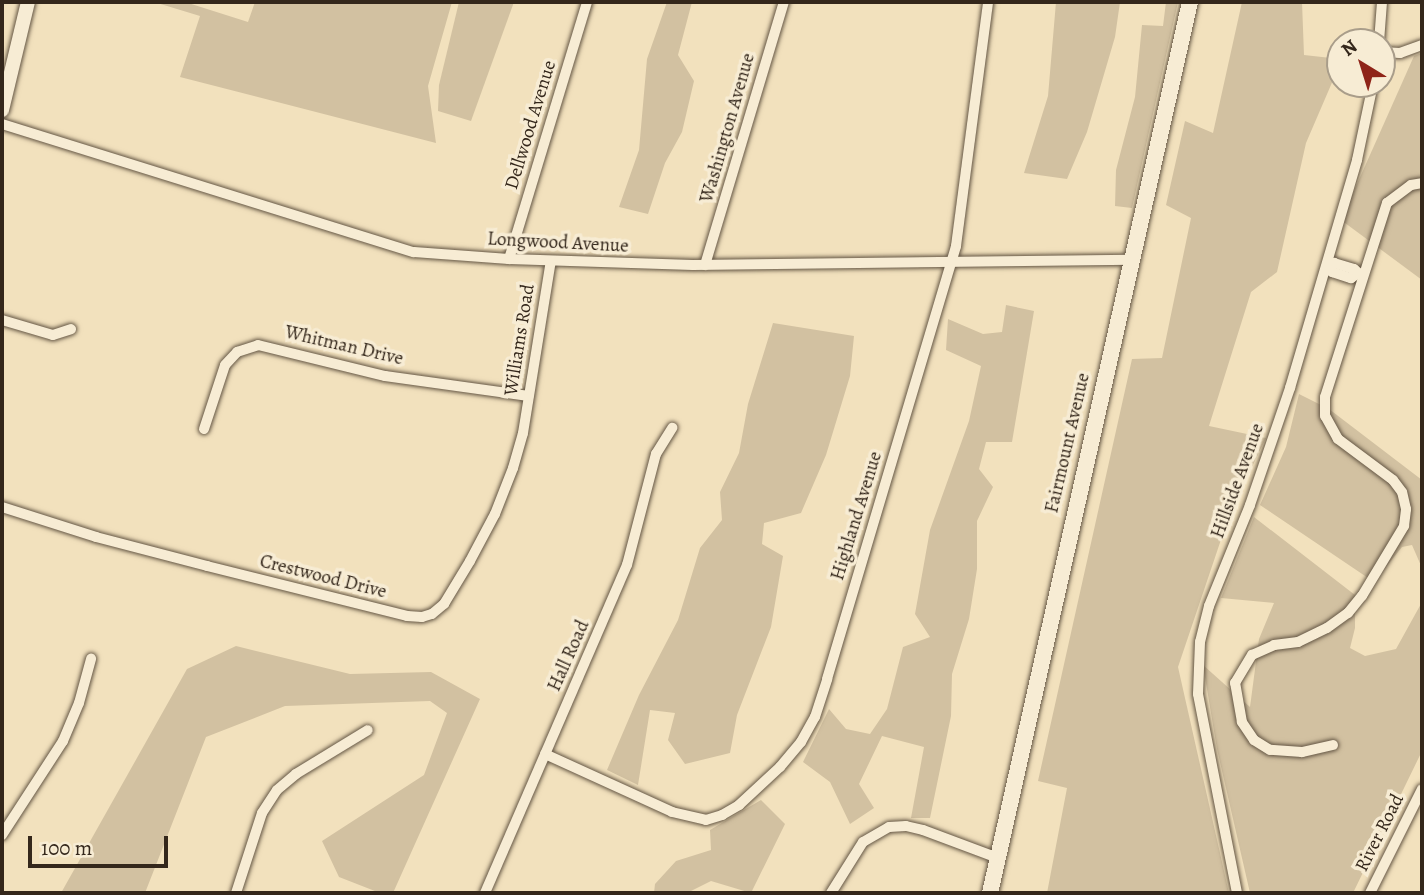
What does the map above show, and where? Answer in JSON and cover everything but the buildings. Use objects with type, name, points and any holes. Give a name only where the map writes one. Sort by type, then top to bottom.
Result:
[{"type":"main road","name":"Fairmount Avenue","points":[[990,893],[1190,2]]},
{"type":"street","points":[[2,110],[28,2]]},
{"type":"street","name":"Dellwood Avenue","points":[[509,259],[587,2]]},
{"type":"street","name":"Washington Avenue","points":[[705,264],[784,2]]},
{"type":"street","name":"Highland Avenue","points":[[545,754],[683,817],[706,820],[739,805],[780,767],[801,743],[815,717],[827,679],[956,247],[988,2]]},
{"type":"street","points":[[1380,28],[1382,2]]},
{"type":"street","points":[[1396,53],[1422,45]]},
{"type":"street","name":"Hillside Avenue","points":[[1237,893],[1198,694],[1199,642],[1209,606],[1261,475],[1329,266],[1367,122],[1371,98]]},
{"type":"street","name":"Longwood Avenue","points":[[2,124],[402,249],[509,259],[705,264],[1132,260]]},
{"type":"street","points":[[1333,745],[1302,752],[1270,750],[1254,740],[1242,722],[1235,683],[1252,655],[1274,645],[1298,642],[1327,628],[1348,613],[1362,596],[1404,527],[1406,509],[1402,492],[1394,480],[1338,439],[1325,416],[1325,397],[1360,275],[1387,203],[1411,185],[1422,183]]},
{"type":"street","name":"Williams Road","points":[[524,425],[551,261]]},
{"type":"street","points":[[1329,266],[1332,272],[1352,278],[1360,275]]},
{"type":"street","points":[[2,320],[53,335],[71,329]]},
{"type":"street","name":"Whitman Drive","points":[[204,429],[225,365],[237,352],[258,345],[385,376],[529,396]]},
{"type":"street","name":"Crestwood Drive","points":[[2,507],[115,542],[407,616],[422,617],[444,604],[483,538],[513,468],[524,425]]},
{"type":"street","name":"Hall Road","points":[[485,893],[627,565],[656,454],[672,428]]},
{"type":"street","points":[[2,835],[63,741],[79,703],[91,659]]},
{"type":"street","points":[[236,893],[262,813],[277,790],[296,774],[368,730]]},
{"type":"street","name":"River Road","points":[[1371,893],[1422,789]]},
{"type":"street","points":[[831,893],[863,842],[889,827],[905,826],[923,830],[998,858]]},
{"type":"shaded area","points":[[154,2],[185,2],[248,22],[255,2],[452,2],[428,86],[436,143],[180,77],[200,16]]},
{"type":"shaded area","points":[[459,2],[514,2],[471,121],[438,111],[439,85]]},
{"type":"shaded area","points":[[667,2],[692,2],[678,55],[694,81],[682,132],[665,163],[648,214],[619,207],[639,150],[647,59]]},
{"type":"shaded area","points":[[1056,2],[1120,2],[1115,37],[1087,132],[1067,179],[1024,173],[1048,96]]},
{"type":"shaded area","points":[[1166,2],[1178,2],[1132,208],[1115,206],[1116,170],[1135,97],[1142,25],[1163,26]]},
{"type":"shaded area","points":[[1242,2],[1302,2],[1304,55],[1326,57],[1326,97],[1306,143],[1277,272],[1251,292],[1209,426],[1266,438],[1231,510],[1178,667],[1229,893],[1047,893],[1067,788],[1038,781],[1132,359],[1162,358],[1191,218],[1166,205],[1185,121],[1213,133]]},
{"type":"shaded area","points":[[1422,53],[1422,280],[1341,220],[1414,56]]},
{"type":"shaded area","points":[[1006,305],[1034,311],[1012,442],[986,442],[979,469],[993,487],[977,521],[977,569],[969,619],[952,674],[951,716],[930,818],[911,818],[924,747],[882,736],[859,784],[874,808],[850,824],[830,782],[803,762],[829,709],[846,729],[870,734],[887,709],[903,647],[930,637],[915,614],[930,530],[969,421],[981,366],[946,350],[948,319],[983,334],[1002,332]]},
{"type":"shaded area","points":[[773,323],[854,336],[850,376],[826,455],[801,513],[764,523],[762,544],[783,556],[771,627],[737,715],[730,753],[685,764],[668,740],[675,713],[650,710],[638,785],[607,770],[639,695],[678,620],[700,548],[722,520],[720,492],[739,453],[748,404]]},
{"type":"shaded area","points":[[1299,394],[1329,409],[1422,480],[1422,568],[1412,545],[1402,547],[1374,582],[1260,505],[1286,447]]},
{"type":"shaded area","points":[[1254,517],[1355,595],[1355,628],[1350,648],[1365,656],[1396,649],[1422,602],[1422,751],[1353,893],[1250,893],[1217,749],[1203,665],[1250,707],[1259,639],[1274,603],[1221,598]]},
{"type":"shaded area","points":[[236,646],[350,674],[431,672],[480,699],[393,893],[380,893],[339,877],[322,841],[424,775],[447,713],[430,701],[285,706],[206,737],[145,893],[61,893],[187,669]]},
{"type":"shaded area","points":[[761,800],[785,824],[751,893],[711,881],[687,893],[654,893],[655,884],[676,861],[711,850],[710,830]]}]
